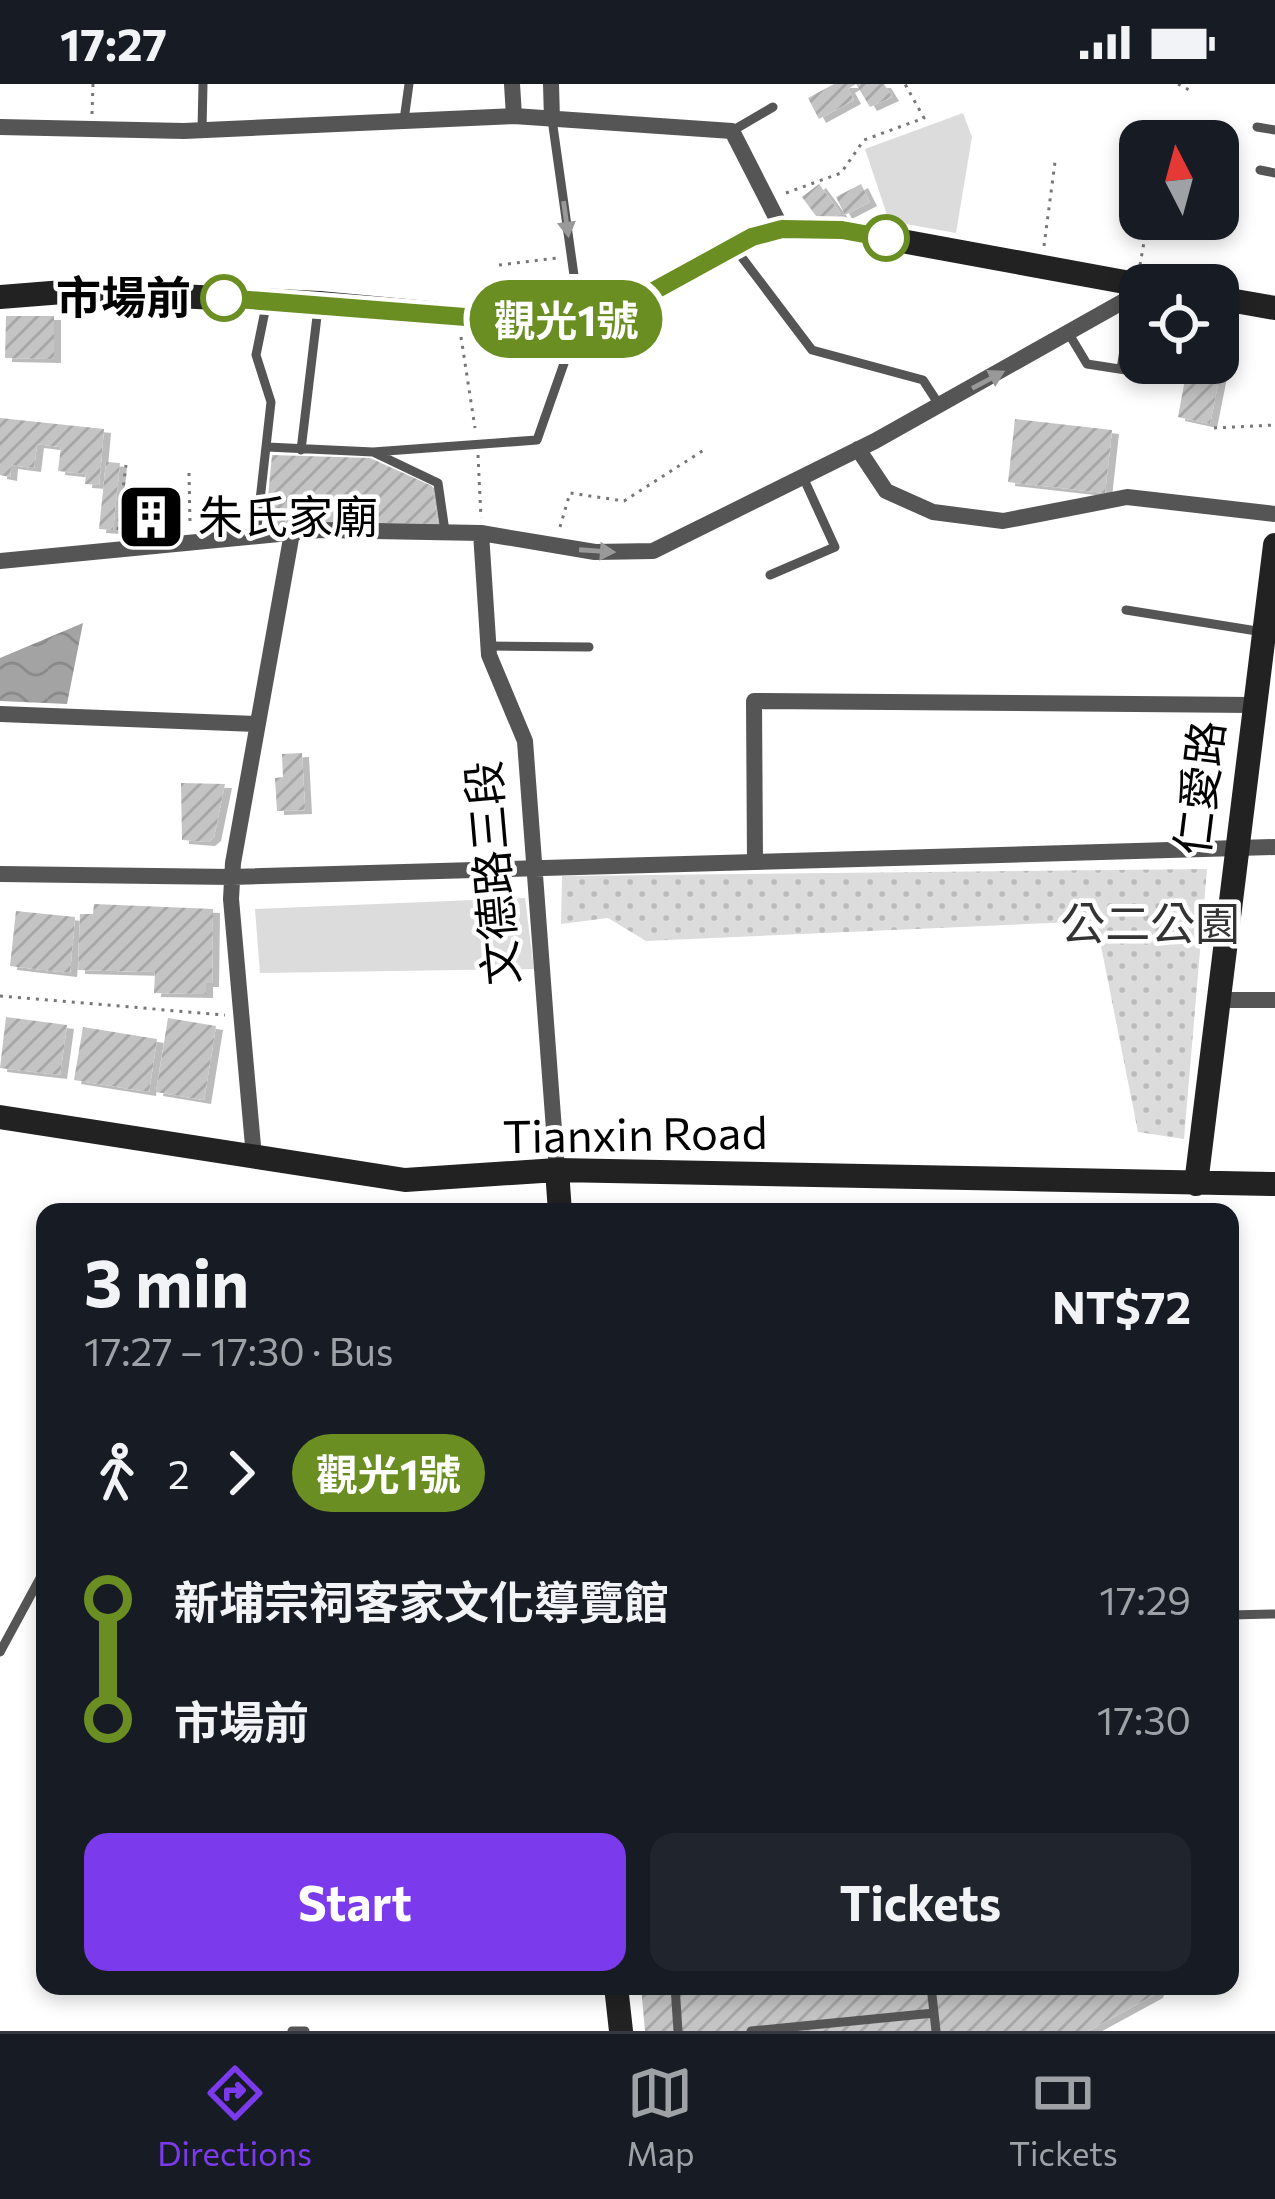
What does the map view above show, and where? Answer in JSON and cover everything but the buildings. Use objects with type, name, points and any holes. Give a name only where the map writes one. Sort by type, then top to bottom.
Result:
[{"type":"main road","points":[[0,297],[76,291],[319,303],[458,317],[580,319],[608,316],[734,247],[782,229],[842,230],[1119,284]]},
{"type":"main road","points":[[1239,302],[1275,308]]},
{"type":"main road","name":"仁愛路","points":[[1196,1184],[1252,705],[1269,633],[1275,545]]},
{"type":"main road","name":"Tianxin Road","points":[[0,1117],[405,1180],[556,1170],[1275,1184]]},
{"type":"main road","name":"文德路三段","points":[[556,1170],[559,1203]]},
{"type":"main road","points":[[617,1995],[621,2031]]},
{"type":"street","points":[[512,84],[514,116]]},
{"type":"street","points":[[551,84],[552,119]]},
{"type":"street","points":[[0,127],[202,130],[514,116],[731,131],[782,229]]},
{"type":"street","points":[[0,561],[292,533],[445,531],[595,552],[653,551],[940,406],[1119,301]]},
{"type":"street","points":[[858,449],[886,491],[933,512],[1003,520],[1127,497],[1275,514]]},
{"type":"street","points":[[254,1157],[232,877],[292,533]]},
{"type":"street","name":"文德路三段","points":[[482,533],[488,646],[525,741],[556,1170]]},
{"type":"street","points":[[755,860],[754,701],[1252,705]]},
{"type":"street","points":[[0,714],[257,724]]},
{"type":"street","points":[[0,874],[232,877],[537,864],[1275,847]]},
{"type":"street","points":[[1216,1000],[1275,1000]]},
{"type":"lane","points":[[202,130],[203,84]]},
{"type":"lane","points":[[404,121],[409,84]]},
{"type":"lane","points":[[731,131],[773,107]]},
{"type":"lane","points":[[267,447],[373,452],[537,440],[580,319],[552,119]]},
{"type":"lane","points":[[1257,127],[1275,130]]},
{"type":"lane","points":[[1260,170],[1275,173]]},
{"type":"lane","points":[[734,247],[812,350],[923,380],[940,406]]},
{"type":"lane","points":[[256,536],[271,402],[256,356],[267,300]]},
{"type":"lane","points":[[301,450],[319,303]]},
{"type":"lane","points":[[1069,334],[1087,364],[1119,369]]},
{"type":"lane","points":[[373,452],[438,483],[445,531]]},
{"type":"lane","points":[[770,574],[836,547],[803,477]]},
{"type":"lane","points":[[1126,610],[1269,633]]},
{"type":"lane","points":[[488,646],[589,647]]},
{"type":"lane","points":[[0,1652],[36,1586]]},
{"type":"lane","points":[[1239,1615],[1275,1614]]},
{"type":"lane","points":[[676,1995],[678,2031]]},
{"type":"lane","points":[[932,1995],[936,2031]]},
{"type":"lane","points":[[751,2031],[934,2013]]},
{"type":"lane","points":[[292,2031],[305,2031]]},
{"type":"path","points":[[91,128],[93,84]]},
{"type":"path","points":[[767,200],[841,173],[864,140],[924,118],[905,84]]},
{"type":"path","points":[[1178,84],[1193,92]]},
{"type":"path","points":[[1042,266],[1054,162]]},
{"type":"path","points":[[499,265],[571,256]]},
{"type":"path","points":[[458,317],[478,446],[482,533]]},
{"type":"path","points":[[1214,428],[1275,425]]},
{"type":"path","points":[[554,546],[570,493],[624,501],[707,448]]},
{"type":"path","points":[[116,550],[126,465]]},
{"type":"path","points":[[189,473],[190,542]]},
{"type":"path","points":[[0,996],[242,1016]]},
{"type":"green space","points":[[963,113],[972,137],[956,233],[889,221],[865,149]]},
{"type":"green space","name":"公二公園","points":[[1207,869],[1184,1139],[1138,1132],[1096,921],[646,941],[608,918],[561,924],[562,876]]},
{"type":"green space","points":[[525,898],[534,969],[260,973],[255,909]]},
{"type":"water","points":[[83,623],[67,704],[0,701],[0,658]]},
{"type":"bus line","name":"觀光1號","points":[[224,298],[516,321],[580,319],[608,316],[752,237],[782,229],[842,230],[886,238]]},
{"type":"place","name":"市場前","points":[[224,298]]},
{"type":"place","name":"朱氏家廟","points":[[151,517]]}]
